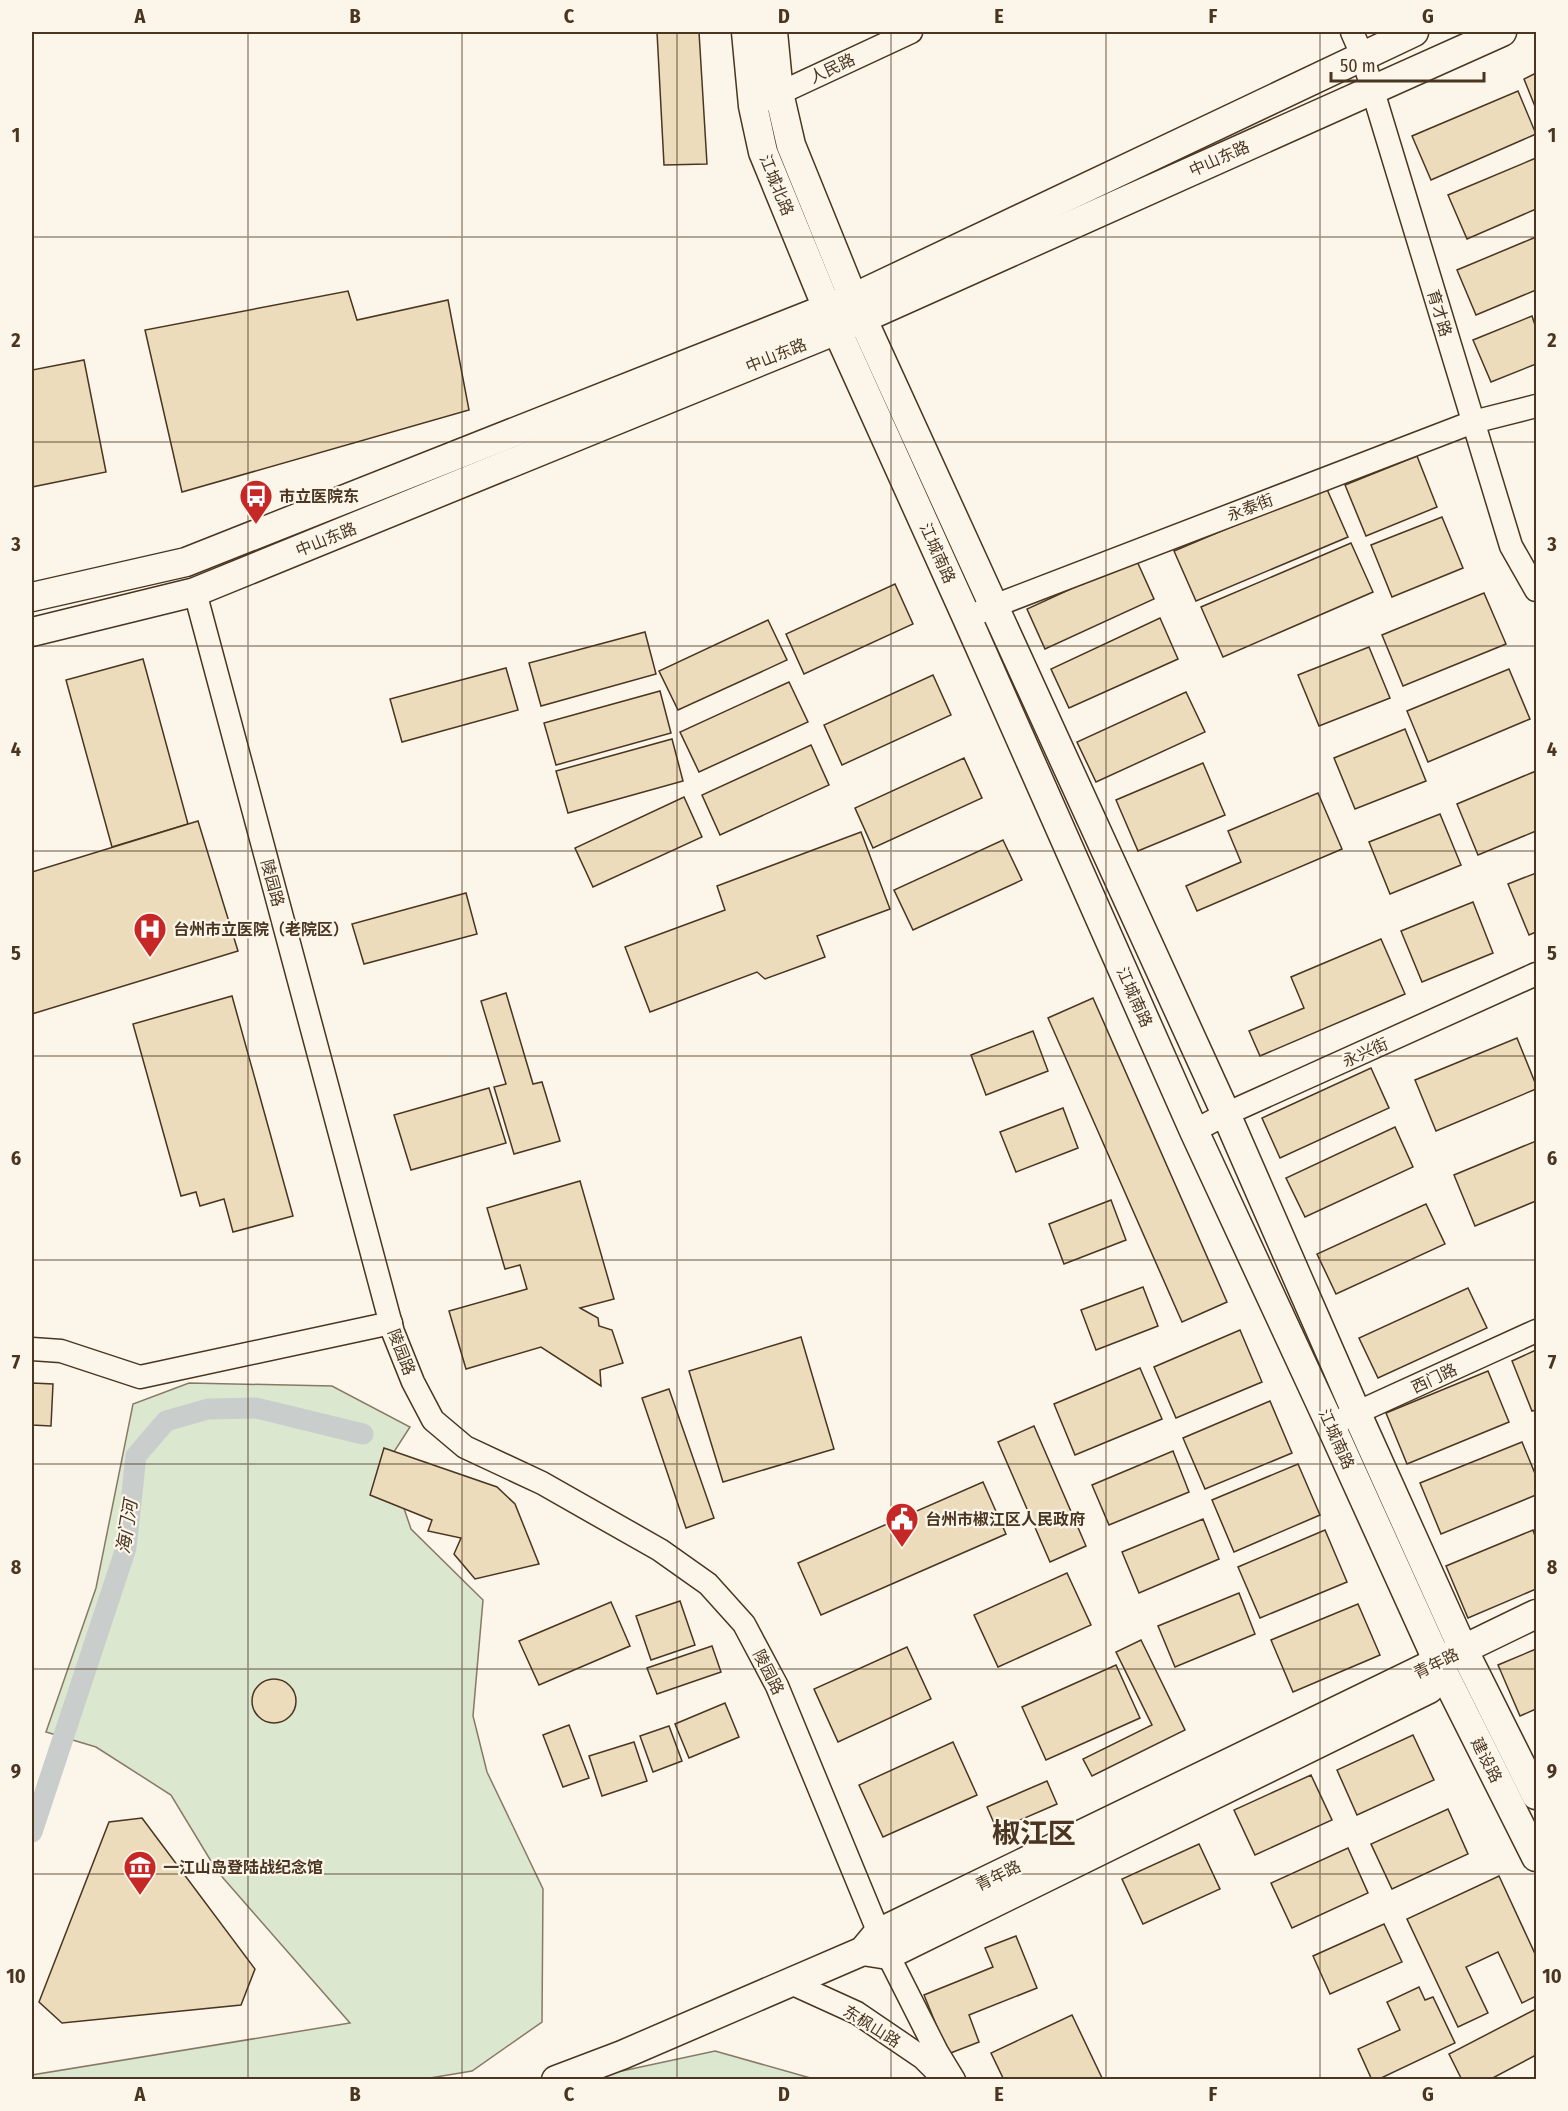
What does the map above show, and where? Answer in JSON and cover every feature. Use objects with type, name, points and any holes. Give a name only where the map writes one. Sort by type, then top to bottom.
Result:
[{"type":"main road","name":"江城北路","points":[[746,32],[753,106],[763,152],[845,314]]},
{"type":"main road","name":"江城北路","points":[[773,32],[779,93],[791,145],[845,314]]},
{"type":"main road","name":"中山东路","points":[[32,597],[186,562],[845,314],[1357,43],[1414,32]]},
{"type":"main road","name":"中山东路","points":[[32,632],[195,592],[1502,32]]},
{"type":"main road","name":"江城南路","points":[[845,314],[994,606],[1226,1114],[1357,1414],[1467,1657]]},
{"type":"main road","name":"江城南路","points":[[845,314],[968,618],[1194,1131],[1442,1671]]},
{"type":"main road","name":"青年路","points":[[556,2079],[622,2055],[876,1946],[1442,1671],[1536,1614]]},
{"type":"main road","points":[[1467,1657],[1536,1634]]},
{"type":"main road","name":"建设路","points":[[1467,1657],[1536,1796]]},
{"type":"main road","name":"建设路","points":[[1442,1671],[1536,1857]]},
{"type":"street","name":"人民路","points":[[753,106],[911,32]]},
{"type":"street","name":"育才路","points":[[1357,43],[1511,546],[1536,590]]},
{"type":"street","name":"永泰街","points":[[968,618],[1473,422],[1536,406]]},
{"type":"street","name":"陵园路","points":[[195,592],[391,1323],[413,1382],[433,1420],[465,1447],[542,1483],[660,1550],[708,1584],[744,1624],[777,1686],[876,1946]]},
{"type":"street","name":"永兴街","points":[[1194,1131],[1226,1114],[1536,974]]},
{"type":"street","points":[[32,1349],[61,1351],[140,1377],[391,1323]]},
{"type":"street","name":"西门路","points":[[1330,1424],[1357,1414],[1536,1331]]},
{"type":"street","name":"东枫山路","points":[[876,1946],[954,2079]]},
{"type":"street","name":"东枫山路","points":[[791,1983],[857,2013],[923,2058],[944,2079]]},
{"type":"street","points":[[598,2079],[622,2055]]},
{"type":"green space","points":[[189,1383],[332,1386],[410,1427],[388,1461],[411,1529],[483,1600],[473,1716],[487,1772],[543,1889],[542,2022],[472,2071],[424,2079],[32,2080],[32,2075],[350,2023],[217,1871],[171,1795],[96,1747],[46,1732],[96,1588],[133,1404]]},
{"type":"green space","points":[[715,2051],[814,2079],[580,2080]]},
{"type":"building","points":[[657,32],[699,32],[707,164],[664,165]]},
{"type":"building","points":[[1536,73],[1536,109],[1524,79]]},
{"type":"building","points":[[1518,91],[1536,134],[1431,180],[1412,136]]},
{"type":"building","points":[[1536,158],[1536,209],[1467,239],[1448,195]]},
{"type":"building","points":[[1536,237],[1536,290],[1476,315],[1457,270]]},
{"type":"building","points":[[348,291],[357,320],[448,300],[469,410],[182,492],[145,330]]},
{"type":"building","points":[[1532,316],[1536,328],[1536,364],[1491,382],[1473,340]]},
{"type":"building","points":[[84,360],[106,472],[32,487],[32,370]]},
{"type":"building","points":[[1417,456],[1437,507],[1366,536],[1345,485]]},
{"type":"building","points":[[1326,487],[1348,537],[1196,601],[1174,551]]},
{"type":"building","points":[[1442,517],[1463,568],[1392,597],[1371,545]]},
{"type":"building","points":[[1351,543],[1373,592],[1223,657],[1201,607]]},
{"type":"building","points":[[1136,559],[1154,599],[1045,649],[1027,609]]},
{"type":"building","points":[[895,584],[913,624],[804,674],[786,634]]},
{"type":"building","points":[[1484,593],[1506,644],[1403,686],[1382,635]]},
{"type":"building","points":[[1160,618],[1178,659],[1069,708],[1051,669]]},
{"type":"building","points":[[768,620],[787,660],[678,710],[659,671]]},
{"type":"building","points":[[645,632],[656,674],[541,706],[529,663]]},
{"type":"building","points":[[1369,647],[1390,698],[1319,726],[1298,675]]},
{"type":"building","points":[[143,659],[188,824],[112,847],[66,680]]},
{"type":"building","points":[[506,668],[518,710],[402,742],[390,699]]},
{"type":"building","points":[[1509,669],[1530,719],[1428,762],[1407,711]]},
{"type":"building","points":[[933,675],[951,715],[842,765],[824,725]]},
{"type":"building","points":[[789,682],[808,722],[699,772],[680,732]]},
{"type":"building","points":[[660,691],[671,733],[556,765],[544,723]]},
{"type":"building","points":[[1186,692],[1205,732],[1096,782],[1077,742]]},
{"type":"building","points":[[1405,729],[1426,781],[1355,809],[1334,758]]},
{"type":"building","points":[[672,739],[683,781],[568,813],[556,771]]},
{"type":"building","points":[[811,745],[829,785],[720,835],[702,795]]},
{"type":"building","points":[[964,758],[982,798],[873,848],[855,808]]},
{"type":"building","points":[[1203,763],[1225,815],[1138,851],[1116,800]]},
{"type":"building","points":[[1536,771],[1536,831],[1478,855],[1457,804]]},
{"type":"building","points":[[1318,793],[1342,849],[1197,911],[1186,886],[1241,862],[1228,831]]},
{"type":"building","points":[[684,797],[702,837],[593,887],[575,848]]},
{"type":"building","points":[[1440,814],[1461,865],[1390,894],[1369,842]]},
{"type":"building","points":[[198,821],[238,951],[32,1014],[32,872]]},
{"type":"building","points":[[861,832],[890,909],[817,936],[825,957],[765,979],[757,972],[650,1012],[625,947],[725,910],[717,886]]},
{"type":"building","points":[[1003,840],[1022,880],[913,930],[894,890]]},
{"type":"building","points":[[1536,873],[1536,932],[1529,935],[1508,884]]},
{"type":"building","points":[[466,893],[477,934],[364,964],[352,924]]},
{"type":"building","points":[[1473,902],[1493,953],[1422,982],[1401,931]]},
{"type":"building","points":[[1381,939],[1405,994],[1260,1056],[1249,1031],[1304,1008],[1291,977]]},
{"type":"building","points":[[506,993],[533,1084],[542,1082],[560,1141],[514,1154],[494,1087],[506,1084],[481,1001]]},
{"type":"building","points":[[232,996],[293,1216],[233,1232],[224,1199],[200,1206],[196,1192],[181,1196],[133,1024]]},
{"type":"building","points":[[1093,998],[1227,1302],[1182,1322],[1048,1018]]},
{"type":"building","points":[[1033,1031],[1048,1071],[986,1095],[971,1055]]},
{"type":"building","points":[[1517,1038],[1536,1089],[1436,1131],[1415,1080]]},
{"type":"building","points":[[1371,1068],[1389,1108],[1280,1158],[1262,1118]]},
{"type":"building","points":[[489,1088],[506,1143],[411,1170],[394,1115]]},
{"type":"building","points":[[1063,1108],[1078,1148],[1016,1172],[1000,1132]]},
{"type":"building","points":[[1395,1127],[1413,1167],[1305,1217],[1286,1178]]},
{"type":"building","points":[[1536,1141],[1536,1201],[1475,1226],[1454,1175]]},
{"type":"building","points":[[580,1181],[614,1299],[580,1308],[598,1318],[599,1326],[612,1330],[623,1363],[600,1370],[601,1386],[541,1347],[466,1369],[449,1311],[527,1289],[520,1265],[505,1269],[487,1208]]},
{"type":"building","points":[[1111,1200],[1126,1240],[1064,1264],[1049,1224]]},
{"type":"building","points":[[1426,1204],[1445,1244],[1336,1294],[1317,1254]]},
{"type":"building","points":[[1143,1287],[1158,1326],[1096,1350],[1081,1310]]},
{"type":"building","points":[[1468,1288],[1487,1328],[1378,1378],[1359,1338]]},
{"type":"building","points":[[1240,1330],[1262,1382],[1176,1418],[1154,1367]]},
{"type":"building","points":[[801,1337],[834,1449],[723,1482],[689,1371]]},
{"type":"building","points":[[1536,1350],[1536,1410],[1532,1411],[1512,1361]]},
{"type":"building","points":[[1140,1368],[1162,1419],[1075,1455],[1054,1404]]},
{"type":"building","points":[[1488,1371],[1509,1422],[1407,1464],[1386,1413]]},
{"type":"building","points":[[32,1383],[53,1384],[51,1426],[32,1425]]},
{"type":"building","points":[[669,1389],[714,1518],[686,1528],[642,1398]]},
{"type":"building","points":[[1270,1401],[1292,1453],[1205,1489],[1183,1438]]},
{"type":"building","points":[[1034,1426],[1086,1546],[1050,1562],[998,1442]]},
{"type":"building","points":[[1522,1442],[1536,1476],[1536,1495],[1441,1534],[1420,1483]]},
{"type":"building","points":[[384,1448],[497,1487],[515,1504],[539,1564],[475,1579],[454,1554],[461,1538],[428,1531],[432,1520],[370,1495]]},
{"type":"building","points":[[1173,1451],[1189,1492],[1109,1525],[1092,1485]]},
{"type":"building","points":[[33,1454],[33,1494],[32,1494]]},
{"type":"building","points":[[1298,1464],[1320,1515],[1234,1552],[1212,1500]]},
{"type":"building","name":"台州市椒江区人民政府","points":[[983,1482],[1006,1534],[821,1615],[798,1563]]},
{"type":"building","points":[[1203,1519],[1219,1559],[1139,1593],[1122,1552]]},
{"type":"building","points":[[1325,1530],[1347,1582],[1260,1618],[1238,1567]]},
{"type":"building","points":[[1533,1530],[1536,1539],[1536,1589],[1468,1618],[1446,1566]]},
{"type":"building","points":[[1067,1573],[1091,1625],[998,1667],[974,1615]]},
{"type":"building","points":[[1239,1593],[1255,1634],[1175,1667],[1158,1626]]},
{"type":"building","points":[[680,1601],[695,1645],[651,1660],[636,1616]]},
{"type":"building","points":[[611,1602],[630,1646],[539,1685],[519,1641]]},
{"type":"building","points":[[1358,1604],[1380,1655],[1293,1692],[1271,1640]]},
{"type":"building","points":[[1141,1640],[1185,1730],[1092,1776],[1083,1759],[1152,1725],[1116,1652]]},
{"type":"building","points":[[712,1646],[721,1672],[657,1694],[647,1668]]},
{"type":"building","points":[[907,1647],[931,1699],[838,1742],[814,1689]]},
{"type":"building","points":[[1536,1649],[1536,1709],[1520,1716],[1498,1665]]},
{"type":"building","points":[[1116,1665],[1140,1718],[1046,1760],[1022,1707]]},
{"type":"building","points":[[274,1679],[289,1686],[296,1701],[289,1716],[274,1723],[259,1716],[252,1701],[259,1686]]},
{"type":"building","points":[[725,1703],[739,1737],[689,1758],[675,1724]]},
{"type":"building","points":[[569,1725],[589,1778],[563,1787],[543,1735]]},
{"type":"building","points":[[669,1726],[682,1761],[653,1772],[640,1736]]},
{"type":"building","points":[[1413,1735],[1434,1780],[1357,1815],[1337,1770]]},
{"type":"building","points":[[634,1742],[647,1781],[602,1796],[589,1756]]},
{"type":"building","points":[[953,1742],[977,1795],[883,1837],[859,1785]]},
{"type":"building","points":[[1311,1775],[1332,1820],[1255,1855],[1234,1810]]},
{"type":"building","points":[[1047,1781],[1057,1804],[997,1830],[987,1807]]},
{"type":"building","points":[[1448,1809],[1468,1854],[1392,1889],[1371,1844]]},
{"type":"building","name":"一江山岛登陆战纪念馆","points":[[142,1818],[255,1969],[241,2005],[62,2023],[39,2002],[109,1822]]},
{"type":"building","points":[[1199,1844],[1220,1889],[1143,1924],[1122,1879]]},
{"type":"building","points":[[1348,1848],[1368,1893],[1292,1928],[1271,1883]]},
{"type":"building","points":[[1499,1876],[1536,1956],[1536,1996],[1522,2003],[1498,1952],[1466,1967],[1488,2013],[1458,2027],[1407,1919]]},
{"type":"building","points":[[1384,1924],[1402,1962],[1330,1994],[1313,1956]]},
{"type":"building","points":[[1016,1936],[1037,1988],[969,2015],[979,2042],[948,2054],[924,1995],[993,1967],[985,1948]]},
{"type":"building","points":[[1419,1987],[1425,2000],[1433,1997],[1455,2043],[1377,2080],[1372,2080],[1358,2049],[1400,2030],[1387,2002]]},
{"type":"building","points":[[1536,2009],[1536,2055],[1489,2080],[1462,2080],[1449,2054]]},
{"type":"building","points":[[1072,2015],[1103,2080],[1004,2080],[991,2053]]},
{"type":"waterway","name":"海门河","points":[[32,1832],[126,1548],[136,1456],[166,1421],[208,1409],[256,1408],[363,1434]]},
{"type":"place","name":"市立医院东","points":[[256,525]]},
{"type":"place","name":"台州市立医院（老院区）","points":[[150,958]]},
{"type":"place","name":"台州市椒江区人民政府","points":[[902,1548]]},
{"type":"place","name":"一江山岛登陆战纪念馆","points":[[140,1896]]},
{"type":"district","name":"椒江区","points":[[1034,1833]]}]
